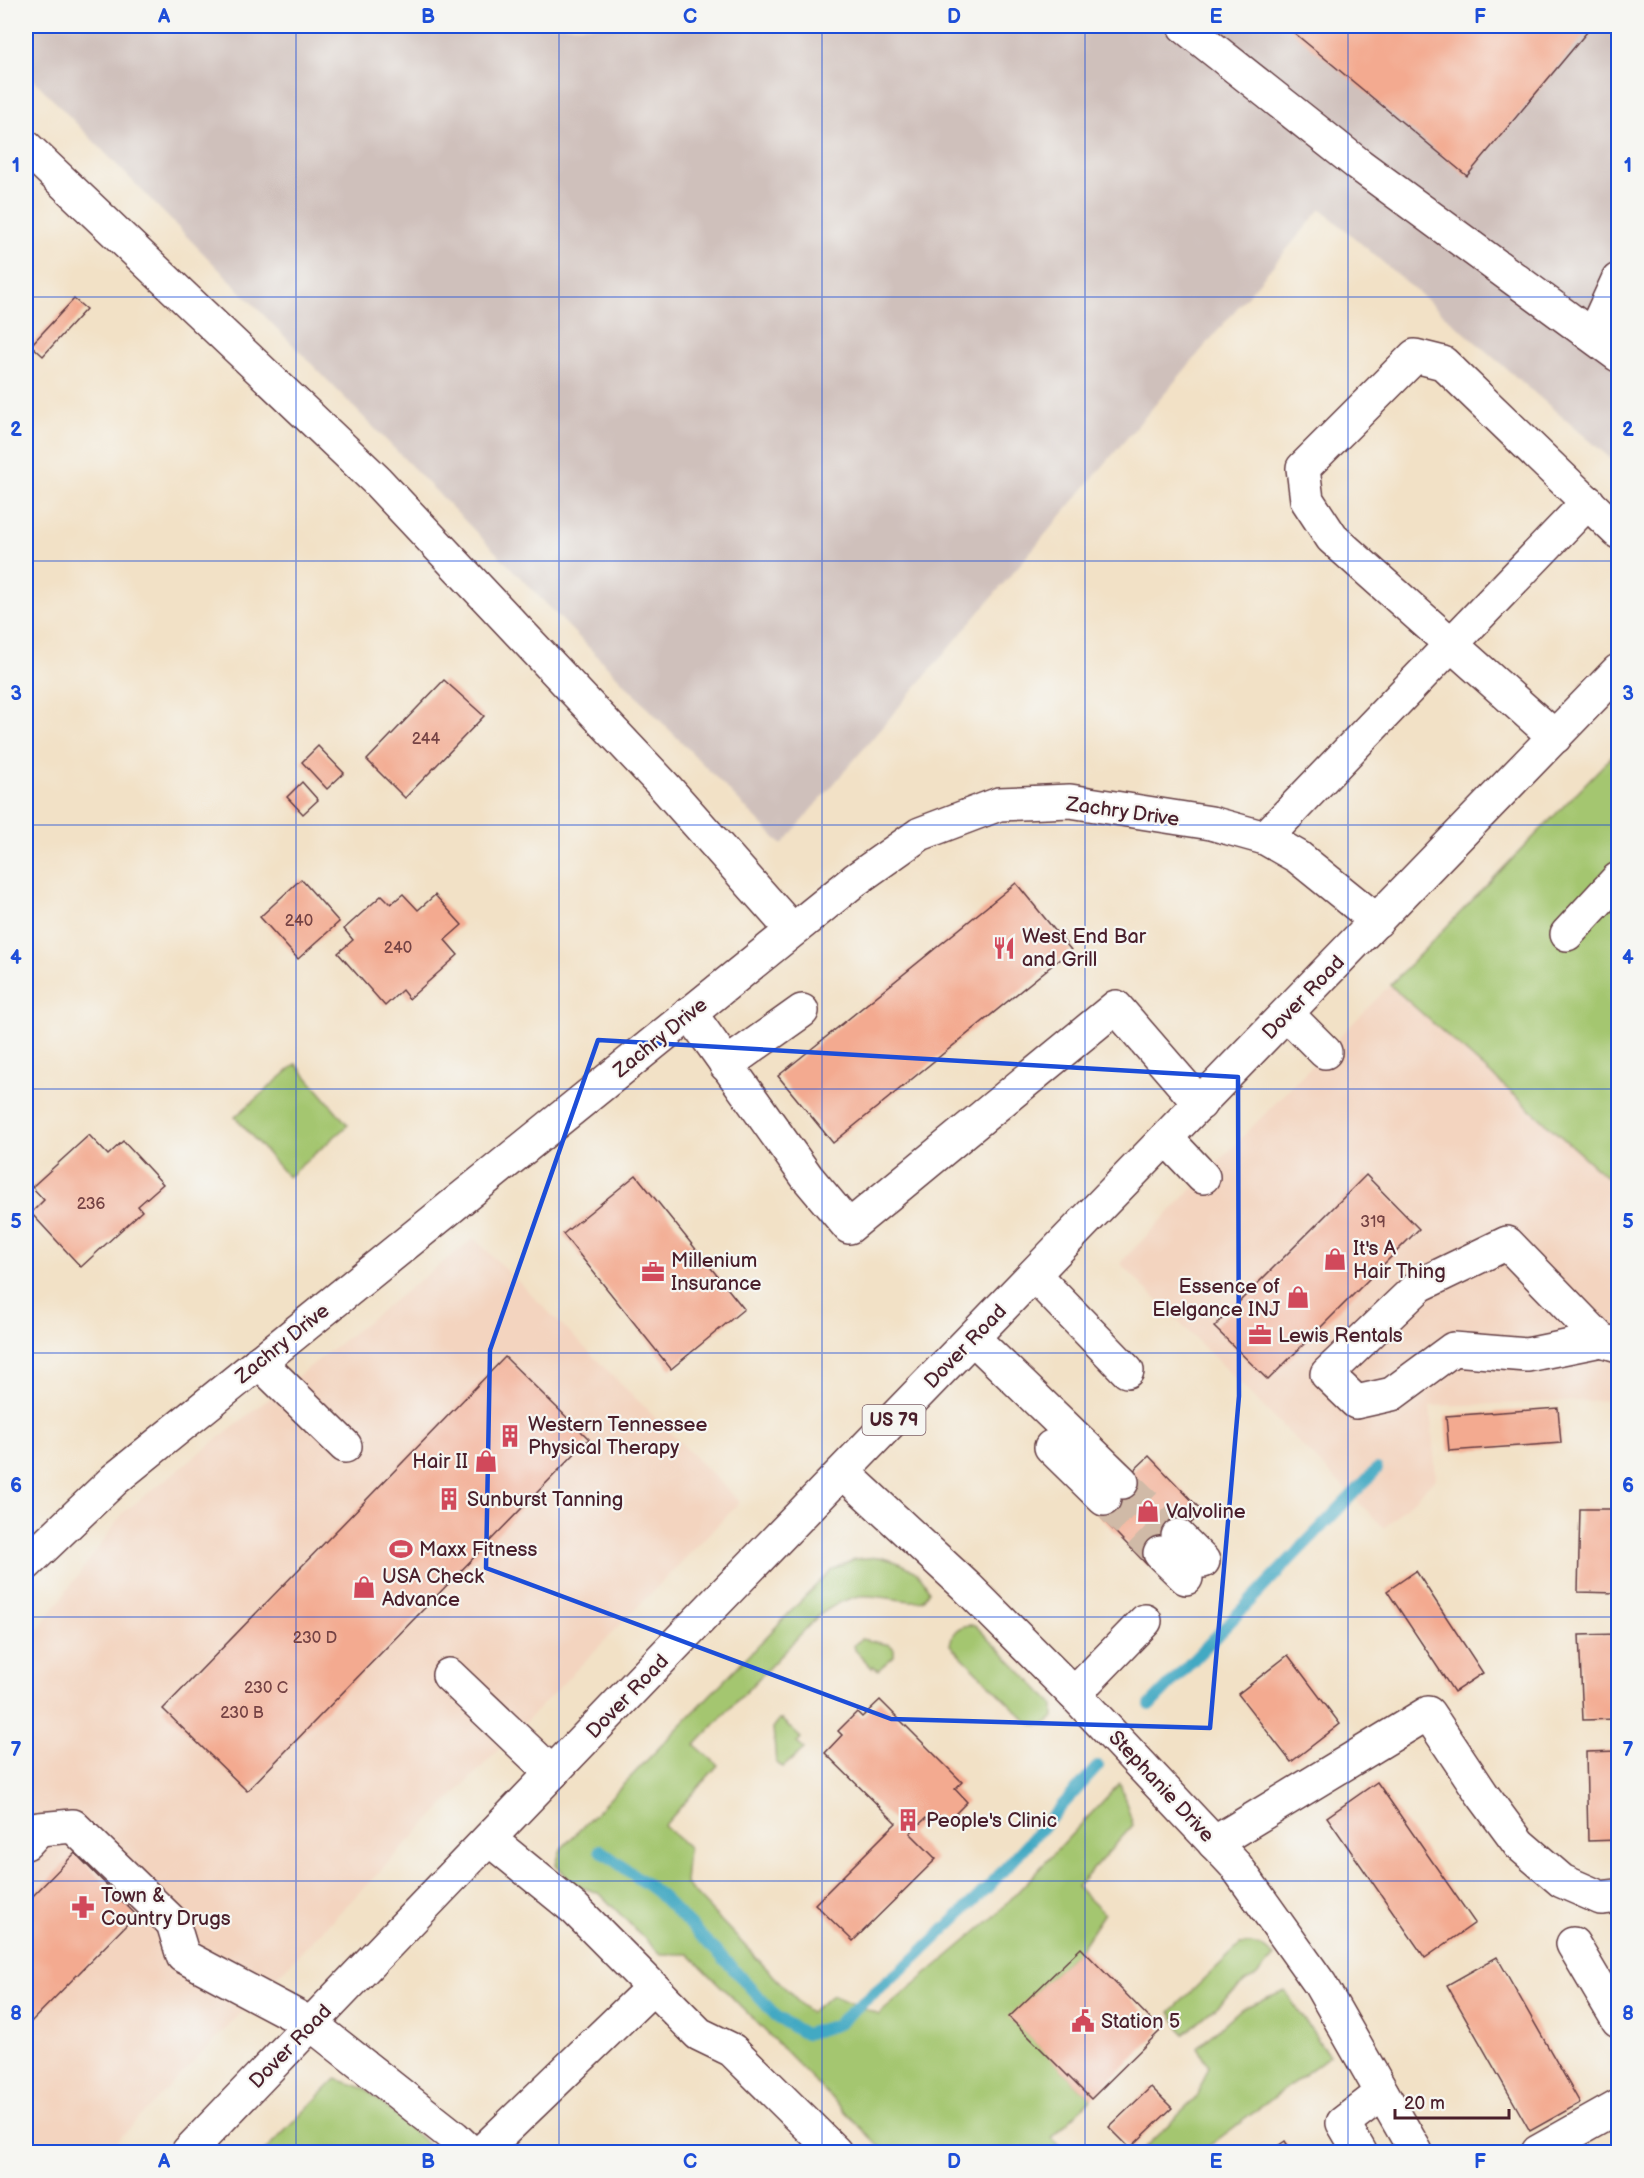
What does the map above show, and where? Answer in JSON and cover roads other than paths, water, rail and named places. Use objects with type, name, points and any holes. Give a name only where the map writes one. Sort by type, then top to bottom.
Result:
[{"type":"street","points":[[1184,26],[1358,164],[1618,355]]},
{"type":"street","points":[[26,147],[377,481],[666,788],[792,930]]},
{"type":"street","points":[[1593,335],[1618,280]]},
{"type":"street","points":[[1555,737],[1332,538],[1307,500],[1303,468],[1415,356],[1443,363],[1618,532]]},
{"type":"street","points":[[1265,838],[1588,502]]},
{"type":"street","name":"Dover Road","points":[[188,2152],[1618,671]]},
{"type":"street","name":"Zachry Drive","points":[[26,1564],[115,1479],[792,930],[855,880],[920,834],[999,804],[1070,801],[1211,823],[1265,838],[1298,857],[1377,921]]},
{"type":"street","points":[[1567,933],[1618,879]]},
{"type":"street","points":[[690,1013],[807,1177],[849,1227],[1116,1007],[1200,1104]]},
{"type":"street","points":[[726,1065],[802,1011]]},
{"type":"street","points":[[1287,1014],[1325,1052]]},
{"type":"street","points":[[1166,1138],[1203,1177]]},
{"type":"street","points":[[1507,1243],[1610,1343],[1527,1355],[1453,1349],[1392,1394],[1356,1402],[1327,1374],[1420,1285],[1507,1243]]},
{"type":"street","points":[[1034,1275],[1128,1371]]},
{"type":"street","points":[[973,1338],[1060,1438],[1113,1490]]},
{"type":"street","points":[[259,1362],[345,1446]]},
{"type":"street","name":"Stephanie Drive","points":[[843,1472],[967,1587],[1074,1694],[1236,1866],[1320,1984],[1416,2152]]},
{"type":"street","points":[[1169,1544],[1195,1569]]},
{"type":"street","points":[[1074,1694],[1145,1621]]},
{"type":"street","points":[[449,1675],[552,1773]]},
{"type":"street","points":[[1215,1843],[1428,1713],[1482,1794],[1519,1844],[1562,1881],[1601,1898],[1618,1896]]},
{"type":"street","points":[[26,1843],[39,1829],[73,1826],[173,1923],[183,1956],[311,2025],[470,2152]]},
{"type":"street","points":[[489,1839],[575,1909],[699,2034],[732,2050],[835,2152]]},
{"type":"street","points":[[1573,1944],[1618,2020]]},
{"type":"street","points":[[482,2152],[652,1988]]},
{"type":"street","points":[[1360,2152],[1343,2123],[1382,2093]]},
{"type":"street","points":[[1538,2152],[1618,2107]]},
{"type":"waterway","points":[[1150,1705],[1377,1469]]},
{"type":"waterway","points":[[600,1850],[657,1892],[724,1959],[778,2018],[805,2034],[836,2025],[915,1958],[990,1885],[1098,1766]]},
{"type":"tunnel","points":[[1122,1482],[1178,1536]]},
{"type":"tunnel","points":[[1104,1499],[1160,1553]]},
{"type":"place","name":"West End Bar and Grill","points":[[1004,948]]},
{"type":"place","name":"It's A Hair Thing","points":[[1335,1259]]},
{"type":"place","name":"Millenium Insurance","points":[[653,1272]]},
{"type":"place","name":"Essence of Elelgance INJ","points":[[1298,1297]]},
{"type":"place","name":"Lewis Rentals","points":[[1260,1335]]},
{"type":"place","name":"Western Tennessee Physical Therapy","points":[[510,1436]]},
{"type":"place","name":"Hair II","points":[[486,1461]]},
{"type":"place","name":"Sunburst Tanning","points":[[449,1499]]},
{"type":"place","name":"Valvoline","points":[[1148,1511]]},
{"type":"place","name":"Maxx Fitness","points":[[401,1549]]},
{"type":"place","name":"USA Check Advance","points":[[364,1587]]},
{"type":"place","name":"People's Clinic","points":[[908,1820]]},
{"type":"place","name":"Town & Country Drugs","points":[[83,1907]]},
{"type":"place","name":"Station 5","points":[[1083,2021]]}]
